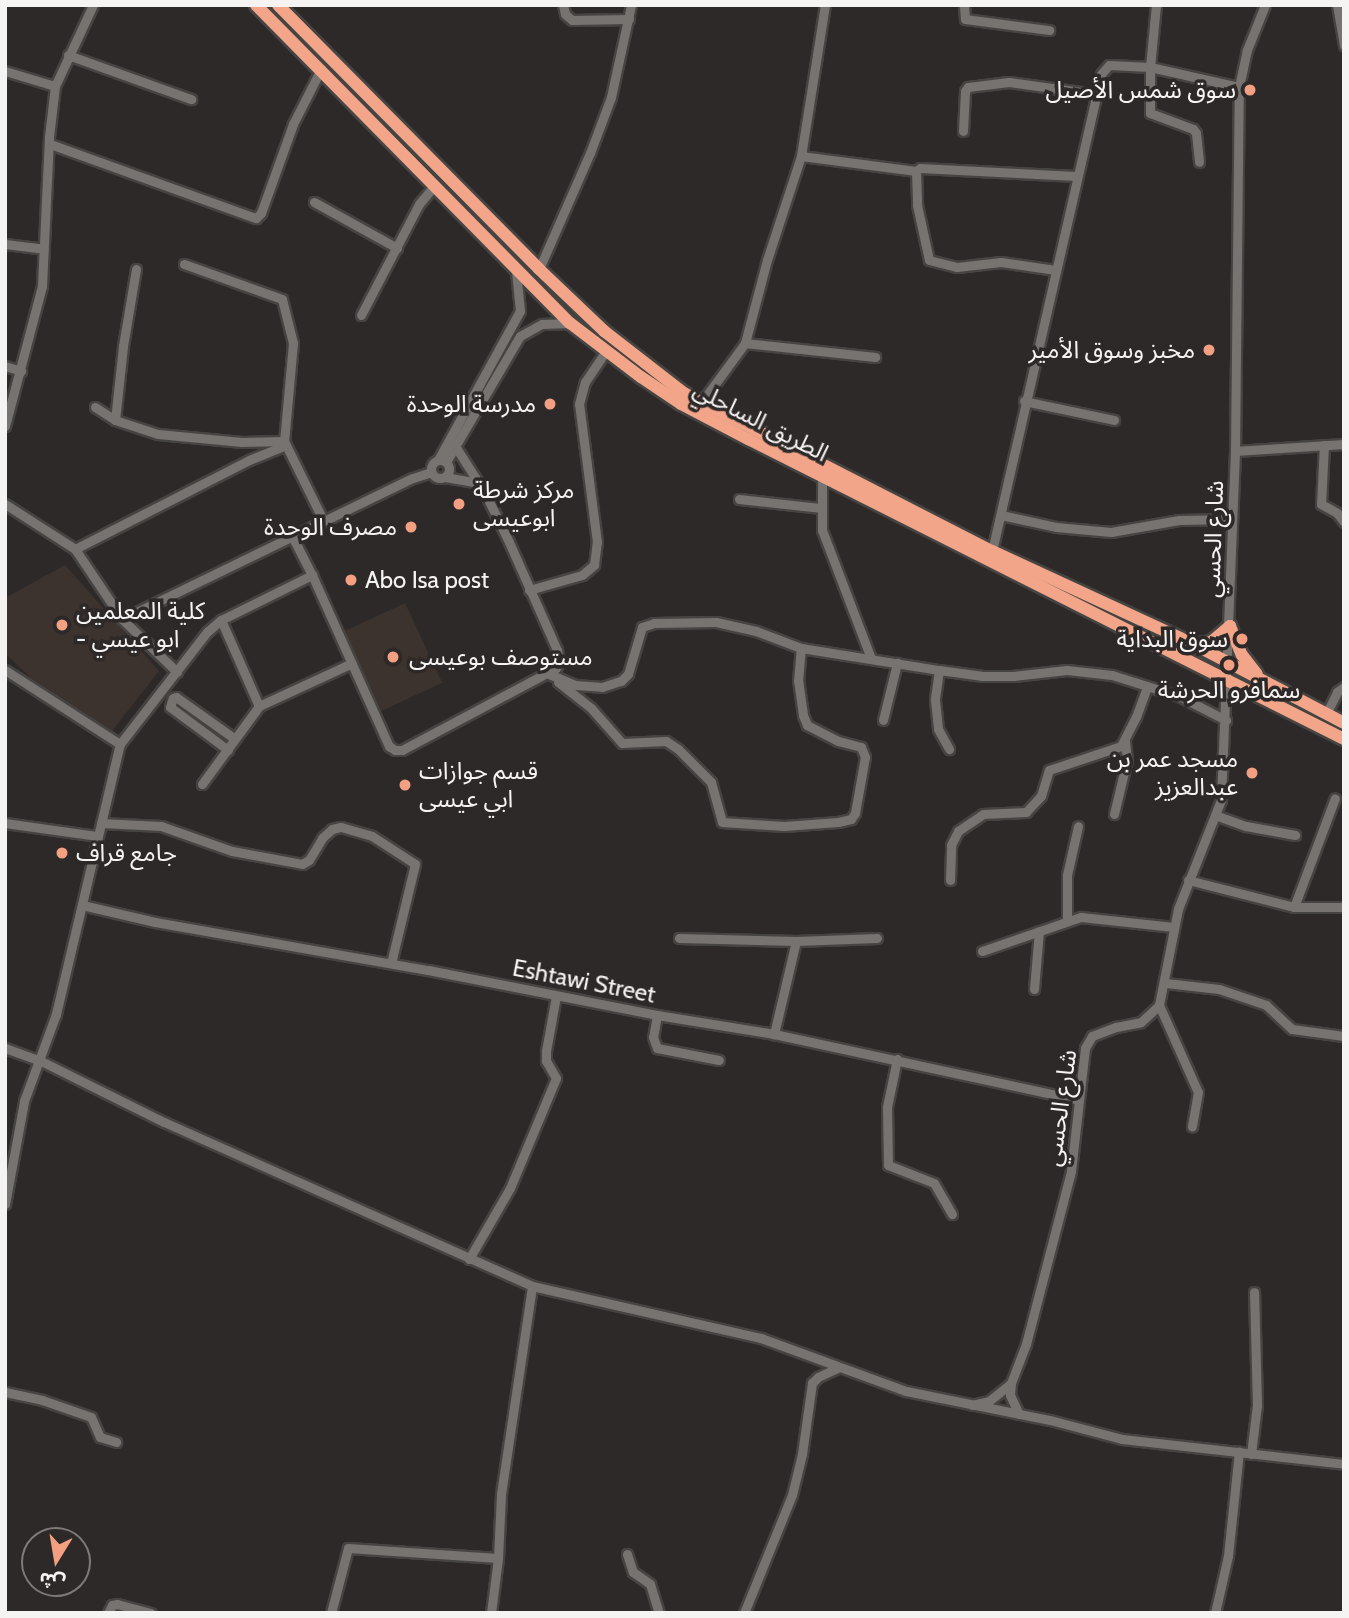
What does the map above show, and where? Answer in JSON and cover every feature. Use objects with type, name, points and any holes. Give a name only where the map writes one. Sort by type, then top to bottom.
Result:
[{"type":"highway","name":"الطريق الساحلي","points":[[256,5],[570,323],[605,352],[681,404],[1344,739]]},
{"type":"highway","name":"الطريق الساحلي","points":[[278,5],[539,269],[604,331],[684,393],[992,551],[1195,645],[1344,723]]},
{"type":"highway","points":[[1195,645],[1218,638],[1230,626],[1242,655],[1262,679]]},
{"type":"street","points":[[5,426],[42,286],[55,86],[93,5]]},
{"type":"street","points":[[563,5],[565,14],[572,20],[629,19]]},
{"type":"street","points":[[539,269],[590,153],[611,97],[631,5]]},
{"type":"street","points":[[701,403],[745,343],[767,260],[801,156],[825,5]]},
{"type":"street","points":[[964,5],[965,19],[1049,30]]},
{"type":"street","points":[[1156,5],[1150,67],[1150,113],[1193,129],[1196,133],[1199,162]]},
{"type":"street","name":"شارع الحسي","points":[[1011,1383],[1030,1331],[1059,1223],[1070,1171],[1082,1059],[1092,1037],[1116,1027],[1141,1023],[1159,1006],[1166,983],[1173,927],[1188,880],[1215,815],[1222,789],[1235,451],[1239,87],[1247,51],[1265,5]]},
{"type":"street","points":[[1337,5],[1344,45]]},
{"type":"street","points":[[68,55],[191,99]]},
{"type":"street","points":[[992,551],[1095,94],[1106,66],[1150,67],[1239,87]]},
{"type":"street","points":[[50,144],[256,218],[293,124],[321,69]]},
{"type":"street","points":[[5,71],[55,86]]},
{"type":"street","points":[[962,131],[965,91],[968,87],[1003,82],[1059,87],[1095,94]]},
{"type":"street","points":[[801,156],[916,171],[920,168],[1076,176]]},
{"type":"street","points":[[916,171],[917,205],[929,261],[957,267],[1001,262],[1055,270]]},
{"type":"street","points":[[361,316],[419,204],[435,185]]},
{"type":"street","points":[[314,202],[397,248]]},
{"type":"street","points":[[5,244],[44,249]]},
{"type":"street","points":[[184,264],[282,299],[293,343],[285,443],[323,520]]},
{"type":"street","points":[[115,420],[123,346],[136,269]]},
{"type":"street","points":[[445,477],[444,463],[520,311],[522,299],[516,271]]},
{"type":"street","points":[[444,463],[457,449],[503,359],[520,336],[542,324],[570,323]]},
{"type":"street","points":[[745,343],[876,357]]},
{"type":"street","points":[[529,590],[582,575],[593,565],[597,542],[579,404],[585,382],[605,352]]},
{"type":"street","points":[[5,366],[21,371]]},
{"type":"street","points":[[1024,401],[1114,420]]},
{"type":"street","points":[[95,407],[115,420],[158,434],[285,443]]},
{"type":"street","points":[[75,549],[285,443]]},
{"type":"street","points":[[1235,451],[1344,444]]},
{"type":"street","points":[[1324,445],[1321,503],[1337,513],[1344,522]]},
{"type":"street","points":[[292,536],[389,746],[395,750],[402,750],[548,674],[559,662],[556,650],[509,542],[457,449]]},
{"type":"street","points":[[431,472],[432,464],[466,465]]},
{"type":"street","points":[[121,619],[323,520],[431,472]]},
{"type":"street","points":[[431,472],[437,478],[478,483]]},
{"type":"street","points":[[822,477],[821,530],[871,658]]},
{"type":"street","points":[[739,499],[820,508]]},
{"type":"street","points":[[5,504],[75,549],[121,619],[177,673]]},
{"type":"street","points":[[1001,515],[1066,529],[1111,532],[1179,520],[1232,519]]},
{"type":"street","points":[[5,1204],[24,1101],[41,1061],[56,1014],[120,744],[207,632],[221,620],[312,575]]},
{"type":"street","points":[[221,620],[259,706]]},
{"type":"street","points":[[548,674],[575,685],[601,687],[621,681],[628,674],[642,626],[654,623],[716,622],[756,631],[801,648],[939,670],[1013,676],[1067,670],[1112,675],[1204,707],[1226,720]]},
{"type":"street","points":[[548,674],[591,708],[622,743],[666,741],[678,749],[711,782],[722,822],[784,826],[851,819],[855,813],[865,757],[861,747],[838,741],[807,725],[803,716],[798,681],[801,648]]},
{"type":"street","points":[[202,784],[259,706],[352,663]]},
{"type":"street","points":[[883,720],[897,663]]},
{"type":"street","points":[[5,670],[120,744]]},
{"type":"street","points":[[939,670],[935,700],[938,729],[949,749]]},
{"type":"street","points":[[1114,814],[1126,761],[1125,741],[1147,687]]},
{"type":"street","points":[[1326,714],[1337,692],[1344,687]]},
{"type":"street","points":[[228,750],[170,708],[173,698],[176,697],[235,739]]},
{"type":"street","points":[[950,880],[951,845],[958,831],[983,814],[1026,812],[1041,796],[1049,770],[1113,751],[1125,741]]},
{"type":"street","points":[[1294,907],[1335,798]]},
{"type":"street","points":[[1215,815],[1246,826],[1295,835]]},
{"type":"street","points":[[5,823],[98,836]]},
{"type":"street","points":[[101,823],[161,826],[232,851],[302,864],[309,860],[321,838],[332,829],[341,827],[372,836],[415,864],[391,963]]},
{"type":"street","points":[[1068,921],[1067,875],[1078,826]]},
{"type":"street","points":[[1188,880],[1294,907],[1344,907]]},
{"type":"street","name":"Eshtawi Street","points":[[82,905],[155,922],[391,963],[656,1015],[774,1034],[1079,1100]]},
{"type":"street","points":[[982,951],[1068,921],[1093,918],[1173,927]]},
{"type":"street","points":[[1034,989],[1039,932]]},
{"type":"street","points":[[679,937],[796,942],[877,938]]},
{"type":"street","points":[[774,1034],[796,942]]},
{"type":"street","points":[[1166,983],[1219,989],[1266,1005],[1292,1029],[1344,1036]]},
{"type":"street","points":[[469,1259],[510,1188],[556,1078],[546,1061],[556,996]]},
{"type":"street","points":[[1159,1006],[1198,1092],[1192,1126]]},
{"type":"street","points":[[656,1015],[653,1037],[657,1048],[719,1060]]},
{"type":"street","points":[[5,1048],[41,1061],[164,1122],[532,1286],[761,1338],[906,1391],[1122,1439],[1344,1464]]},
{"type":"street","points":[[897,1059],[887,1107],[888,1165],[934,1183],[952,1214]]},
{"type":"street","points":[[491,1613],[504,1472],[532,1286]]},
{"type":"street","points":[[1251,1454],[1258,1387],[1254,1292]]},
{"type":"street","points":[[744,1613],[792,1495],[802,1454],[812,1384],[818,1377],[836,1367]]},
{"type":"street","points":[[972,1405],[989,1401],[1011,1383]]},
{"type":"street","points":[[1011,1383],[1010,1395],[1019,1414]]},
{"type":"street","points":[[5,1392],[42,1400],[91,1417],[100,1437],[116,1443]]},
{"type":"street","points":[[1215,1613],[1228,1556],[1239,1452]]},
{"type":"street","points":[[331,1613],[348,1548],[498,1558]]},
{"type":"street","points":[[627,1554],[634,1572],[650,1584],[659,1613]]},
{"type":"street","points":[[108,1613],[112,1605],[117,1604],[151,1613]]},
{"type":"shaded area","name":"كلية المعلمين - ابو عيسي","points":[[65,565],[159,671],[112,731],[31,678],[5,653],[5,598]]},
{"type":"shaded area","name":"مستوصف بوعيسى","points":[[405,603],[442,683],[381,711],[344,631]]},
{"type":"place","name":"سوق شمس الأصيل","points":[[1250,90]]},
{"type":"place","name":"مخبز وسوق الأمير","points":[[1209,350]]},
{"type":"place","name":"مدرسة الوحدة","points":[[550,404]]},
{"type":"place","name":"مركز شرطة ابوعيسى","points":[[459,504]]},
{"type":"place","name":"مصرف الوحدة","points":[[411,527]]},
{"type":"place","name":"Abo Isa post","points":[[351,580]]},
{"type":"place","name":"كلية المعلمين - ابو عيسي","points":[[62,625]]},
{"type":"place","name":"سوق البداية","points":[[1242,639]]},
{"type":"place","name":"مستوصف بوعيسى","points":[[393,657]]},
{"type":"place","name":"سمافرو الحرشة","points":[[1229,665]]},
{"type":"place","name":"مسجد عمر بن عبدالعزيز","points":[[1252,773]]},
{"type":"place","name":"قسم جوازات ابي عيسى","points":[[405,785]]},
{"type":"place","name":"جامع قراف","points":[[62,853]]}]
